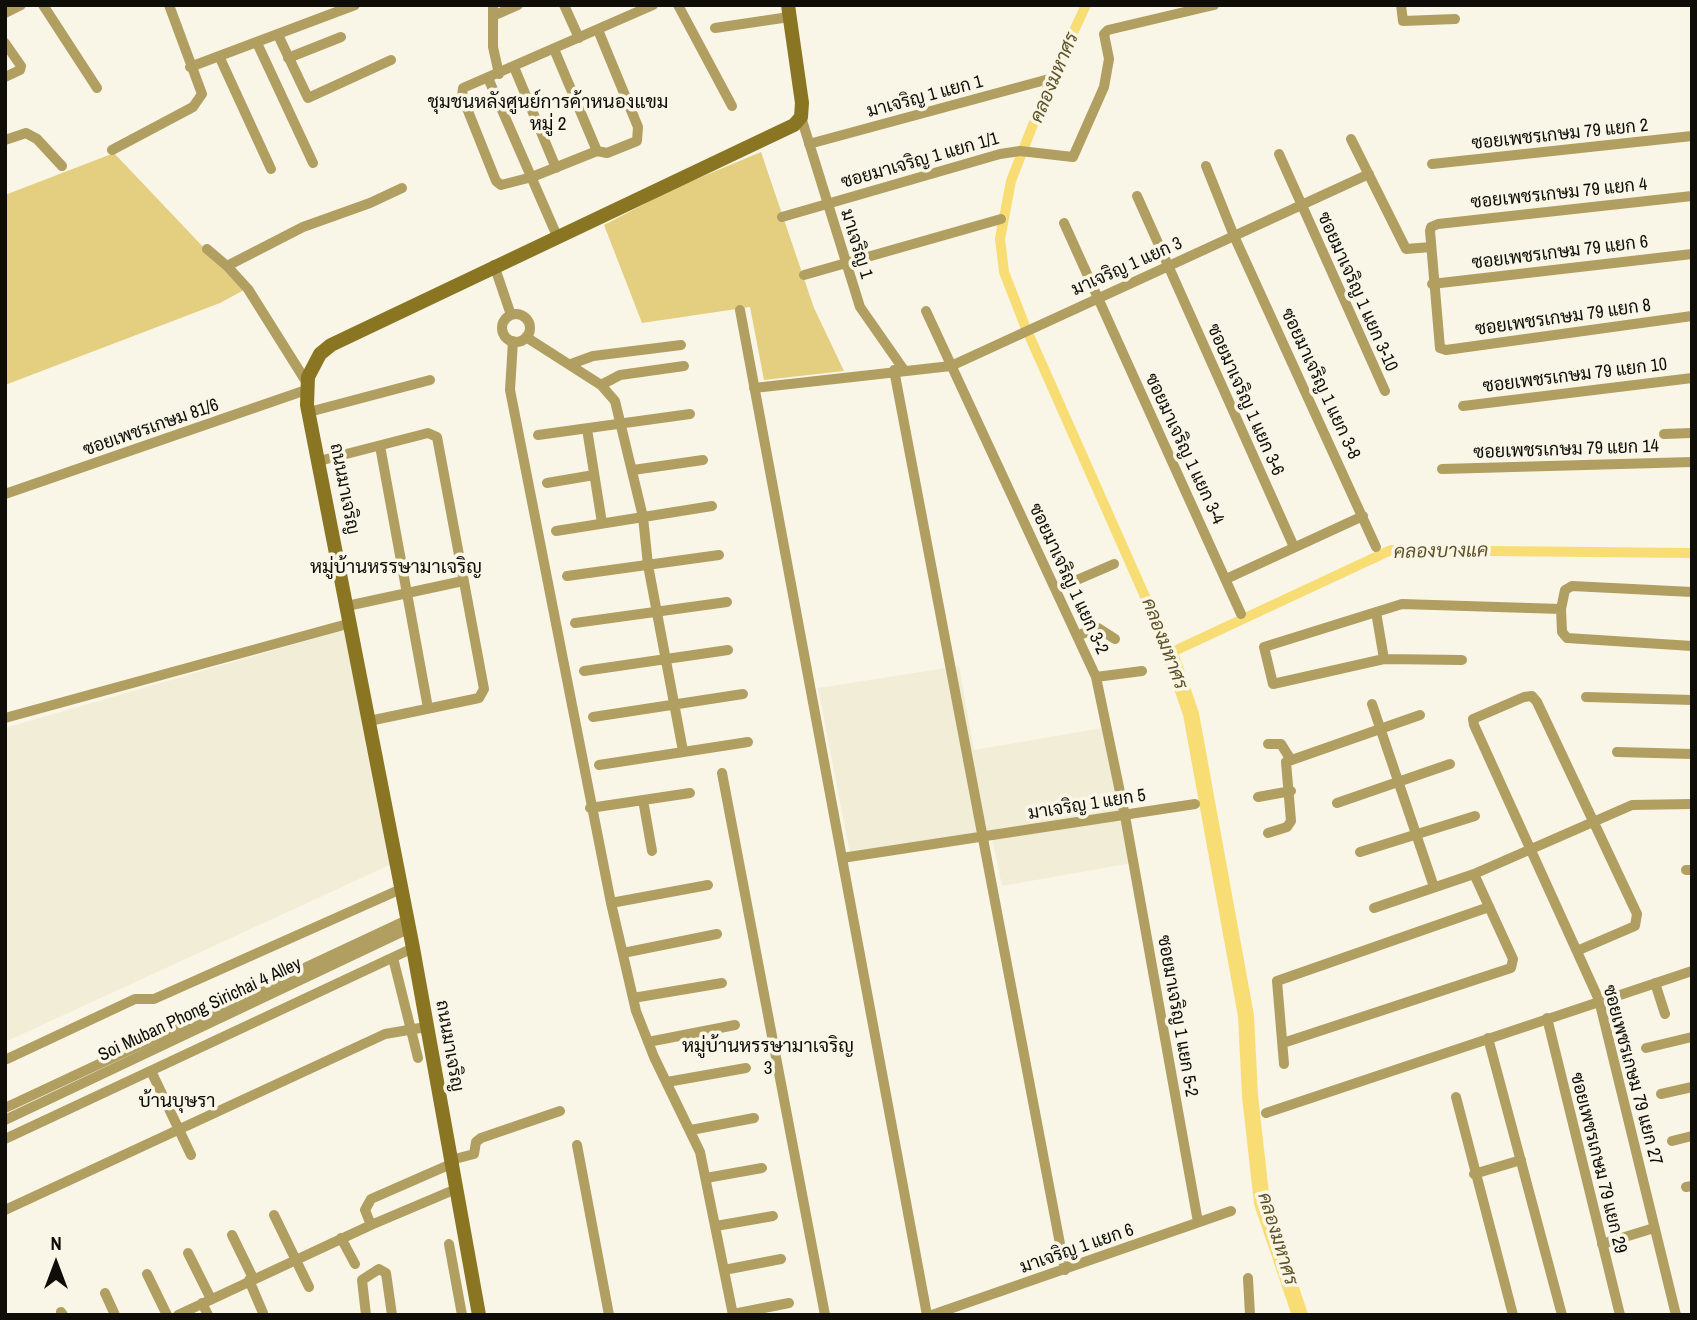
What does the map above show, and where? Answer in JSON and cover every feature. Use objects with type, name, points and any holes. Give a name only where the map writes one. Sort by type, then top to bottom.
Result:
[{"type":"main road","points":[[307,387],[313,364],[331,345],[494,265],[784,131],[801,117],[801,90],[788,11]]},
{"type":"main road","name":"ถนนมาเจริญ","points":[[307,387],[318,461],[413,948],[419,1027],[451,1162],[479,1315]]},
{"type":"street","points":[[5,13],[21,5]]},
{"type":"street","points":[[43,5],[97,88]]},
{"type":"street","points":[[112,150],[193,107],[202,94],[169,5]]},
{"type":"street","points":[[191,67],[355,5]]},
{"type":"street","points":[[499,74],[494,47],[493,10],[518,5]]},
{"type":"street","points":[[565,5],[579,38]]},
{"type":"street","points":[[598,30],[638,127],[639,137],[634,144],[607,153],[597,150],[556,168],[501,185],[496,181],[461,91],[653,5]]},
{"type":"street","points":[[678,5],[732,106]]},
{"type":"street","name":"ซอยมาเจริญ 1 แยก 1/1","points":[[782,217],[1021,151],[1067,158],[1076,154],[1104,87],[1109,59],[1104,34],[1108,30],[1214,5]]},
{"type":"street","points":[[1401,5],[1403,21],[1455,19]]},
{"type":"street","points":[[715,28],[788,11]]},
{"type":"street","points":[[278,35],[308,98],[391,60]]},
{"type":"street","points":[[288,58],[341,37]]},
{"type":"street","points":[[5,43],[21,66],[20,70],[5,77]]},
{"type":"street","points":[[257,43],[313,163]]},
{"type":"street","points":[[554,49],[597,150]]},
{"type":"street","points":[[219,56],[271,169]]},
{"type":"street","points":[[514,67],[556,168]]},
{"type":"street","points":[[488,79],[557,236]]},
{"type":"street","name":"มาเจริญ 1 แยก 1","points":[[809,145],[1049,79]]},
{"type":"street","name":"มาเจริญ 1","points":[[801,117],[860,307],[899,370]]},
{"type":"street","points":[[5,140],[26,134],[37,139],[62,166]]},
{"type":"street","name":"ซอยเพชรเกษม 79 แยก 2","points":[[1432,164],[1692,136]]},
{"type":"street","points":[[1352,139],[1406,249],[1431,247],[1432,284]]},
{"type":"street","name":"ซอยมาเจริญ 1 แยก 3-10","points":[[1279,154],[1385,391]]},
{"type":"street","name":"ซอยมาเจริญ 1 แยก 3-8","points":[[1206,166],[1234,236],[1376,547]]},
{"type":"street","name":"มาเจริญ 1 แยก 3","points":[[754,388],[951,366],[1369,174]]},
{"type":"street","points":[[227,266],[303,227],[370,203],[402,188]]},
{"type":"street","name":"ซอยเพชรเกษม 79 แยก 4","points":[[1431,247],[1431,226],[1692,195]]},
{"type":"street","name":"ซอยมาเจริญ 1 แยก 3-6","points":[[1138,196],[1167,267],[1294,547]]},
{"type":"street","points":[[804,275],[1001,219]]},
{"type":"street","name":"ซอยมาเจริญ 1 แยก 3-4","points":[[1065,223],[1241,614]]},
{"type":"street","points":[[207,249],[248,289],[307,387]]},
{"type":"street","name":"ซอยเพชรเกษม 79 แยก 6","points":[[1432,284],[1692,254]]},
{"type":"street","points":[[494,265],[512,315]]},
{"type":"street","name":"ซอยเพชรเกษม 79 แยก 8","points":[[1432,284],[1440,348],[1446,350],[1692,316]]},
{"type":"street","points":[[740,310],[930,1315]]},
{"type":"street","name":"ซอยมาเจริญ 1 แยก 3-2","points":[[926,311],[1079,635],[1096,677],[1125,816]]},
{"type":"street","points":[[512,315],[520,315],[527,320],[530,329],[526,337],[513,341],[506,337],[502,329],[504,320],[512,315]]},
{"type":"street","points":[[526,337],[571,363],[601,385],[615,401],[623,424],[643,517],[648,565],[683,751]]},
{"type":"street","points":[[513,341],[510,390],[590,808],[633,998],[648,1042],[691,1130],[706,1178],[733,1314],[789,1303]]},
{"type":"street","points":[[571,363],[593,356],[681,345]]},
{"type":"street","points":[[601,385],[620,375],[684,366]]},
{"type":"street","points":[[899,370],[983,836],[1066,1270]]},
{"type":"street","name":"ซอยเพชรเกษม 79 แยก 10","points":[[1463,406],[1692,378]]},
{"type":"street","points":[[309,412],[430,380]]},
{"type":"street","name":"ซอยเพชรเกษม 81/6","points":[[5,494],[307,387]]},
{"type":"street","points":[[538,435],[691,414]]},
{"type":"street","points":[[587,429],[602,523]]},
{"type":"street","points":[[318,461],[428,433],[437,437],[483,682],[482,695],[369,720]]},
{"type":"street","points":[[1664,434],[1692,433]]},
{"type":"street","points":[[380,446],[428,708]]},
{"type":"street","points":[[633,470],[703,460]]},
{"type":"street","name":"ซอยเพชรเกษม 79 แยก 14","points":[[1442,469],[1692,462]]},
{"type":"street","points":[[547,483],[594,475]]},
{"type":"street","points":[[556,531],[712,506]]},
{"type":"street","points":[[1227,579],[1363,516]]},
{"type":"street","points":[[567,576],[719,555]]},
{"type":"street","points":[[1056,589],[1114,564]]},
{"type":"street","points":[[347,606],[463,582]]},
{"type":"street","points":[[1692,592],[1568,587],[1561,609],[1563,635],[1692,646]]},
{"type":"street","points":[[575,623],[727,602]]},
{"type":"street","points":[[1462,660],[1384,659],[1273,684],[1264,647],[1402,604],[1561,609]]},
{"type":"street","points":[[1376,612],[1384,659]]},
{"type":"street","points":[[5,718],[351,623]]},
{"type":"street","points":[[1079,635],[1102,628],[1115,639]]},
{"type":"street","points":[[584,671],[727,650]]},
{"type":"street","points":[[1096,677],[1142,671]]},
{"type":"street","points":[[593,717],[743,694]]},
{"type":"street","name":"ซอยเพชรเกษม 79 แยก 27","points":[[1592,824],[1532,696],[1473,719],[1579,950],[1599,1000],[1676,1315]]},
{"type":"street","points":[[1586,697],[1692,700]]},
{"type":"street","points":[[1372,704],[1434,887]]},
{"type":"street","points":[[1268,834],[1290,825],[1291,791],[1286,764],[1291,760],[1420,715]]},
{"type":"street","points":[[600,765],[748,742]]},
{"type":"street","points":[[1268,744],[1281,744],[1291,760]]},
{"type":"street","points":[[1617,752],[1692,754]]},
{"type":"street","points":[[1337,803],[1450,764]]},
{"type":"street","points":[[722,773],[825,1315]]},
{"type":"street","points":[[1258,797],[1291,791]]},
{"type":"street","points":[[590,808],[690,793]]},
{"type":"street","points":[[643,800],[652,851]]},
{"type":"street","name":"มาเจริญ 1 แยก 5","points":[[842,858],[1195,804]]},
{"type":"street","points":[[1374,908],[1532,851],[1632,805],[1692,804]]},
{"type":"street","name":"ซอยมาเจริญ 1 แยก 5-2","points":[[1125,816],[1198,1222]]},
{"type":"street","points":[[1360,852],[1475,816]]},
{"type":"street","points":[[1579,950],[1637,922],[1637,914],[1592,824]]},
{"type":"street","points":[[1283,1042],[1511,968],[1513,959],[1474,874]]},
{"type":"street","points":[[611,903],[708,885]]},
{"type":"street","points":[[7,1059],[135,999],[154,999],[401,889]]},
{"type":"street","points":[[1284,1063],[1277,981],[1489,907]]},
{"type":"street","name":"Soi Muban Phong Sirichai 4 Alley","points":[[5,1120],[141,1051],[407,924]]},
{"type":"street","points":[[623,953],[717,934]]},
{"type":"street","points":[[5,1139],[413,948]]},
{"type":"street","points":[[393,958],[419,1027],[418,1058]]},
{"type":"street","points":[[1266,1113],[1692,971]]},
{"type":"street","points":[[633,998],[722,983]]},
{"type":"street","points":[[1655,983],[1665,1014]]},
{"type":"street","name":"ซอยเพชรเกษม 79 แยก 29","points":[[1547,1018],[1619,1315]]},
{"type":"street","points":[[648,1042],[735,1025]]},
{"type":"street","points":[[5,1210],[385,1034],[419,1027]]},
{"type":"street","points":[[1646,1048],[1692,1037]]},
{"type":"street","points":[[1488,1038],[1562,1315]]},
{"type":"street","name":"Soi Muban Phong Sirichai 4 Alley","points":[[5,1108],[141,1051]]},
{"type":"street","points":[[667,1082],[746,1068]]},
{"type":"street","points":[[151,1071],[191,1156]]},
{"type":"street","points":[[1661,1094],[1692,1087]]},
{"type":"street","points":[[1456,1097],[1513,1315]]},
{"type":"street","points":[[371,1225],[365,1210],[371,1199],[474,1154],[481,1138],[561,1111]]},
{"type":"street","points":[[691,1130],[754,1118]]},
{"type":"street","points":[[1672,1142],[1692,1136]]},
{"type":"street","points":[[577,1145],[609,1315]]},
{"type":"street","points":[[1474,1174],[1521,1160]]},
{"type":"street","points":[[706,1178],[762,1168]]},
{"type":"street","points":[[178,1315],[341,1238],[456,1189]]},
{"type":"street","name":"มาเจริญ 1 แยก 6","points":[[930,1315],[1231,1211]]},
{"type":"street","points":[[274,1215],[309,1287]]},
{"type":"street","points":[[716,1226],[773,1216]]},
{"type":"street","points":[[1602,1244],[1654,1228]]},
{"type":"street","points":[[232,1235],[263,1313]]},
{"type":"street","points":[[341,1238],[355,1264]]},
{"type":"street","points":[[449,1244],[461,1315]]},
{"type":"street","points":[[188,1253],[206,1301],[208,1315]]},
{"type":"street","points":[[724,1270],[781,1259]]},
{"type":"street","points":[[366,1315],[362,1280],[379,1269],[386,1273],[392,1315]]},
{"type":"street","points":[[147,1274],[167,1315]]},
{"type":"street","points":[[1248,1278],[1250,1315]]},
{"type":"street","points":[[105,1293],[115,1315]]},
{"type":"shaded area","points":[[761,152],[814,308],[844,371],[764,380],[750,307],[642,323],[604,225],[675,188]]},
{"type":"shaded area","points":[[114,153],[244,290],[220,303],[5,385],[5,195]]},
{"type":"shaded area","points":[[344,630],[392,864],[5,1042],[5,728]]},
{"type":"shaded area","points":[[959,666],[974,750],[1108,727],[1132,863],[1002,886],[991,834],[850,854],[818,688]]},
{"type":"waterway","name":"คลองมหาศร","points":[[1086,5],[1048,86],[1011,181],[1000,239],[1004,272],[1025,326],[1170,653],[1391,550],[1692,553]]},
{"type":"waterway","name":"คลองมหาศร","points":[[1170,653],[1191,714],[1246,1016],[1250,1096],[1262,1203],[1300,1315]]},
{"type":"district","name":"ชุมชนหลังศูนย์การค้าหนองแขม หมู่ 2","points":[[548,114]]},
{"type":"district","name":"หมู่บ้านหรรษามาเจริญ","points":[[396,568]]},
{"type":"district","name":"หมู่บ้านหรรษามาเจริญ 3","points":[[768,1058]]},
{"type":"district","name":"บ้านบุษรา","points":[[177,1102]]},
{"type":"water label","name":"คลองบางแค","points":[[1441,552]]}]
